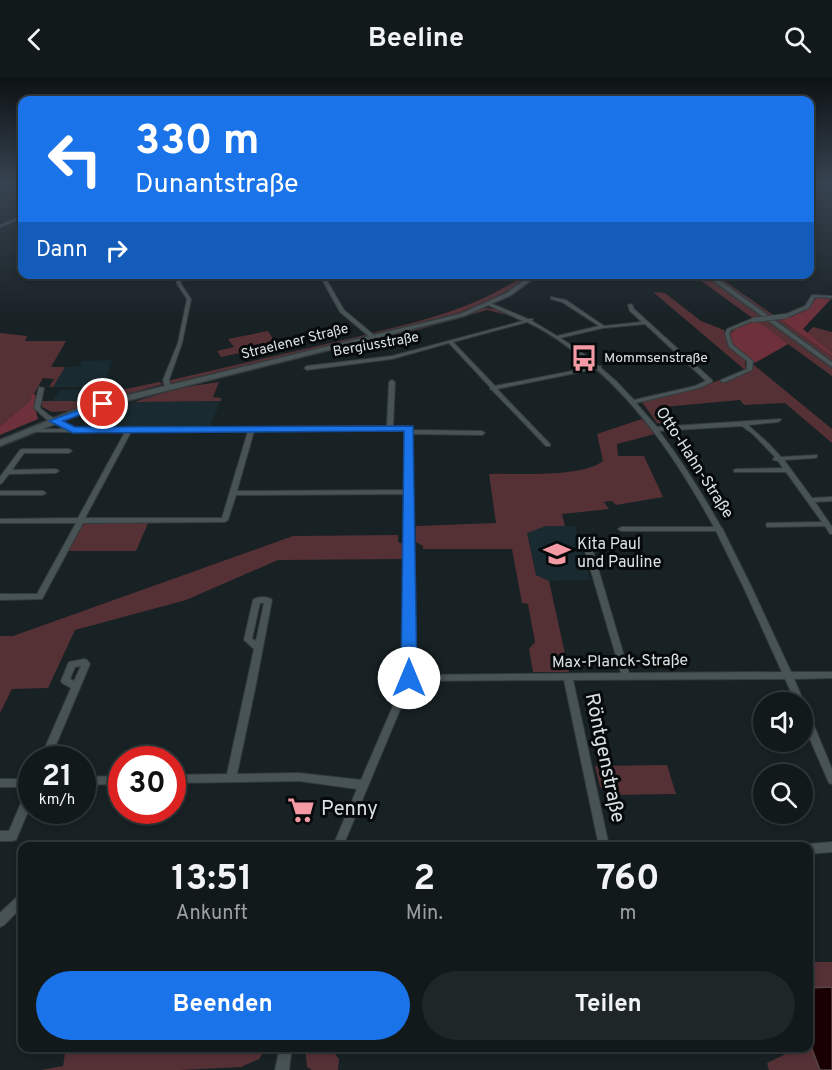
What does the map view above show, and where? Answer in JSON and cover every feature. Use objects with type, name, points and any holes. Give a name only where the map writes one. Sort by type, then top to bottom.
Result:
[{"type":"street","points":[[168,387],[166,380],[180,343],[189,299],[178,279]]},
{"type":"street","points":[[324,279],[342,311],[373,337]]},
{"type":"street","name":"Straelener Straße","points":[[0,443],[54,421],[168,387],[462,315],[490,304],[528,279]]},
{"type":"street","points":[[714,279],[832,365]]},
{"type":"street","points":[[723,381],[749,370],[750,361],[731,345],[727,334],[729,329],[753,320],[786,316],[807,307],[814,296],[832,297]]},
{"type":"street","points":[[553,298],[564,301],[603,327]]},
{"type":"street","name":"Otto-Hahn-Straße","points":[[490,304],[531,320],[599,367],[657,429],[720,529],[796,692]]},
{"type":"street","points":[[630,304],[646,323],[710,381],[697,387],[634,402]]},
{"type":"street","name":"Bergiusstraße","points":[[307,368],[392,357],[531,320]]},
{"type":"street","points":[[558,337],[603,327],[646,323]]},
{"type":"street","points":[[450,342],[548,445]]},
{"type":"street","points":[[492,388],[599,367]]},
{"type":"street","points":[[390,428],[392,382]]},
{"type":"street","points":[[41,388],[37,408],[45,418],[73,430]]},
{"type":"street","points":[[657,429],[777,420]]},
{"type":"street","points":[[743,424],[753,431],[786,470],[832,532]]},
{"type":"street","points":[[27,431],[390,428],[482,433]]},
{"type":"street","points":[[0,597],[39,597],[130,429]]},
{"type":"street","points":[[0,521],[225,520],[252,429]]},
{"type":"street","points":[[340,842],[409,678],[410,430]]},
{"type":"street","points":[[0,482],[22,451],[69,451]]},
{"type":"street","points":[[776,459],[815,456]]},
{"type":"street","points":[[736,471],[786,470]]},
{"type":"street","points":[[7,472],[56,471]]},
{"type":"street","points":[[233,493],[409,492]]},
{"type":"street","points":[[0,493],[43,493]]},
{"type":"street","points":[[809,500],[832,499]]},
{"type":"street","points":[[769,525],[827,524]]},
{"type":"street","points":[[621,529],[720,529]]},
{"type":"street","points":[[586,544],[626,677]]},
{"type":"street","points":[[231,778],[259,648],[268,600],[257,600],[248,640],[259,648]]},
{"type":"street","name":"Max-Planck-Straße","points":[[409,678],[832,675]]},
{"type":"street","name":"Röntgenstraße","points":[[568,678],[603,842]]},
{"type":"street","points":[[51,746],[76,686]]},
{"type":"street","points":[[813,735],[832,780]]},
{"type":"street","points":[[186,779],[299,777],[364,784]]},
{"type":"street","points":[[0,783],[18,783]]},
{"type":"street","points":[[0,836],[12,836],[18,822]]},
{"type":"street","points":[[813,849],[832,847]]},
{"type":"street","points":[[0,921],[18,904]]},
{"type":"street","points":[[282,1070],[285,1052]]},
{"type":"shaded area","points":[[518,279],[526,279],[495,298],[457,313],[378,335],[372,333],[451,311]]},
{"type":"shaded area","points":[[699,279],[711,279],[832,367],[832,376]]},
{"type":"shaded area","points":[[716,279],[722,279],[832,356],[832,362]]},
{"type":"shaded area","points":[[653,292],[665,293],[701,321],[724,330],[730,346],[745,360],[746,370],[750,372],[751,365],[754,365],[832,429],[832,443],[785,403],[744,405],[740,400],[663,407],[670,425],[657,423],[642,402],[699,388],[745,370]]},
{"type":"shaded area","points":[[817,297],[831,299],[803,329],[832,353],[832,356],[778,318],[802,312]]},
{"type":"shaded area","points":[[486,308],[495,309],[522,319],[518,321],[516,317],[487,310],[421,329],[193,384],[437,324]]},
{"type":"shaded area","points":[[756,320],[788,344],[755,363],[733,345],[730,334],[738,325]]},
{"type":"shaded area","points":[[813,327],[832,332],[832,353],[807,333]]},
{"type":"shaded area","points":[[268,331],[277,345],[221,357],[217,351],[234,347],[228,339]]},
{"type":"shaded area","points":[[0,333],[27,336],[25,341],[66,341],[51,367],[65,367],[53,387],[49,387],[54,379],[43,378],[30,401],[0,426]]},
{"type":"shaded area","points":[[369,334],[365,338],[172,384],[167,381]]},
{"type":"shaded area","points":[[112,360],[104,387],[53,387],[65,367],[79,366],[82,361]]},
{"type":"shaded area","points":[[159,382],[163,384],[67,411],[52,412],[42,407],[42,401],[87,401],[95,390],[121,390]]},
{"type":"shaded area","points":[[219,382],[213,397],[221,398],[221,401],[134,402],[179,388]]},
{"type":"shaded area","points":[[60,390],[95,390],[87,401],[52,401]]},
{"type":"shaded area","points":[[33,393],[36,396],[34,404],[38,419],[0,435],[0,426],[30,401]]},
{"type":"shaded area","points":[[221,401],[210,426],[82,426],[89,415],[133,402]]},
{"type":"shaded area","points":[[642,419],[655,434],[617,444],[618,456],[644,456],[663,497],[616,505],[612,501],[604,502],[609,509],[562,514],[565,526],[546,526],[527,533],[536,575],[549,581],[569,672],[533,672],[529,649],[535,642],[528,604],[522,603],[512,549],[423,549],[423,546],[416,542],[416,526],[496,523],[489,474],[565,472],[593,466],[603,461],[597,434]]},
{"type":"shaded area","points":[[149,521],[136,551],[67,551],[85,522]]},
{"type":"shaded area","name":"Kita Paul und Pauline","points":[[546,526],[575,526],[590,580],[549,581],[536,575],[527,532]]},
{"type":"shaded area","points":[[398,535],[398,542],[404,544],[404,559],[278,560],[186,600],[75,630],[48,688],[12,689],[0,713],[0,636],[13,636],[293,536]]},
{"type":"shaded area","points":[[667,765],[676,794],[611,795],[600,787],[595,766]]},
{"type":"shaded area","points":[[813,962],[832,962],[832,987],[813,988]]},
{"type":"shaded area","points":[[832,987],[832,1070],[820,1070],[813,1052],[813,988]]},
{"type":"shaded area","points":[[65,1052],[264,1052],[259,1059],[241,1067],[181,1070],[41,1070],[63,1066]]},
{"type":"shaded area","points":[[306,1052],[333,1052],[339,1059],[338,1070],[312,1070],[307,1067]]},
{"type":"shaded area","points":[[790,1052],[813,1052],[820,1070],[769,1070],[767,1063]]},
{"type":"place","name":"Mommsenstraße","points":[[584,358]]},
{"type":"place","name":"Kita Paul und Pauline","points":[[557,554]]},
{"type":"place","name":"Penny","points":[[301,810]]},
{"type":"route","points":[[103,404],[54,421],[62,422],[73,430],[409,428],[409,678]]}]
